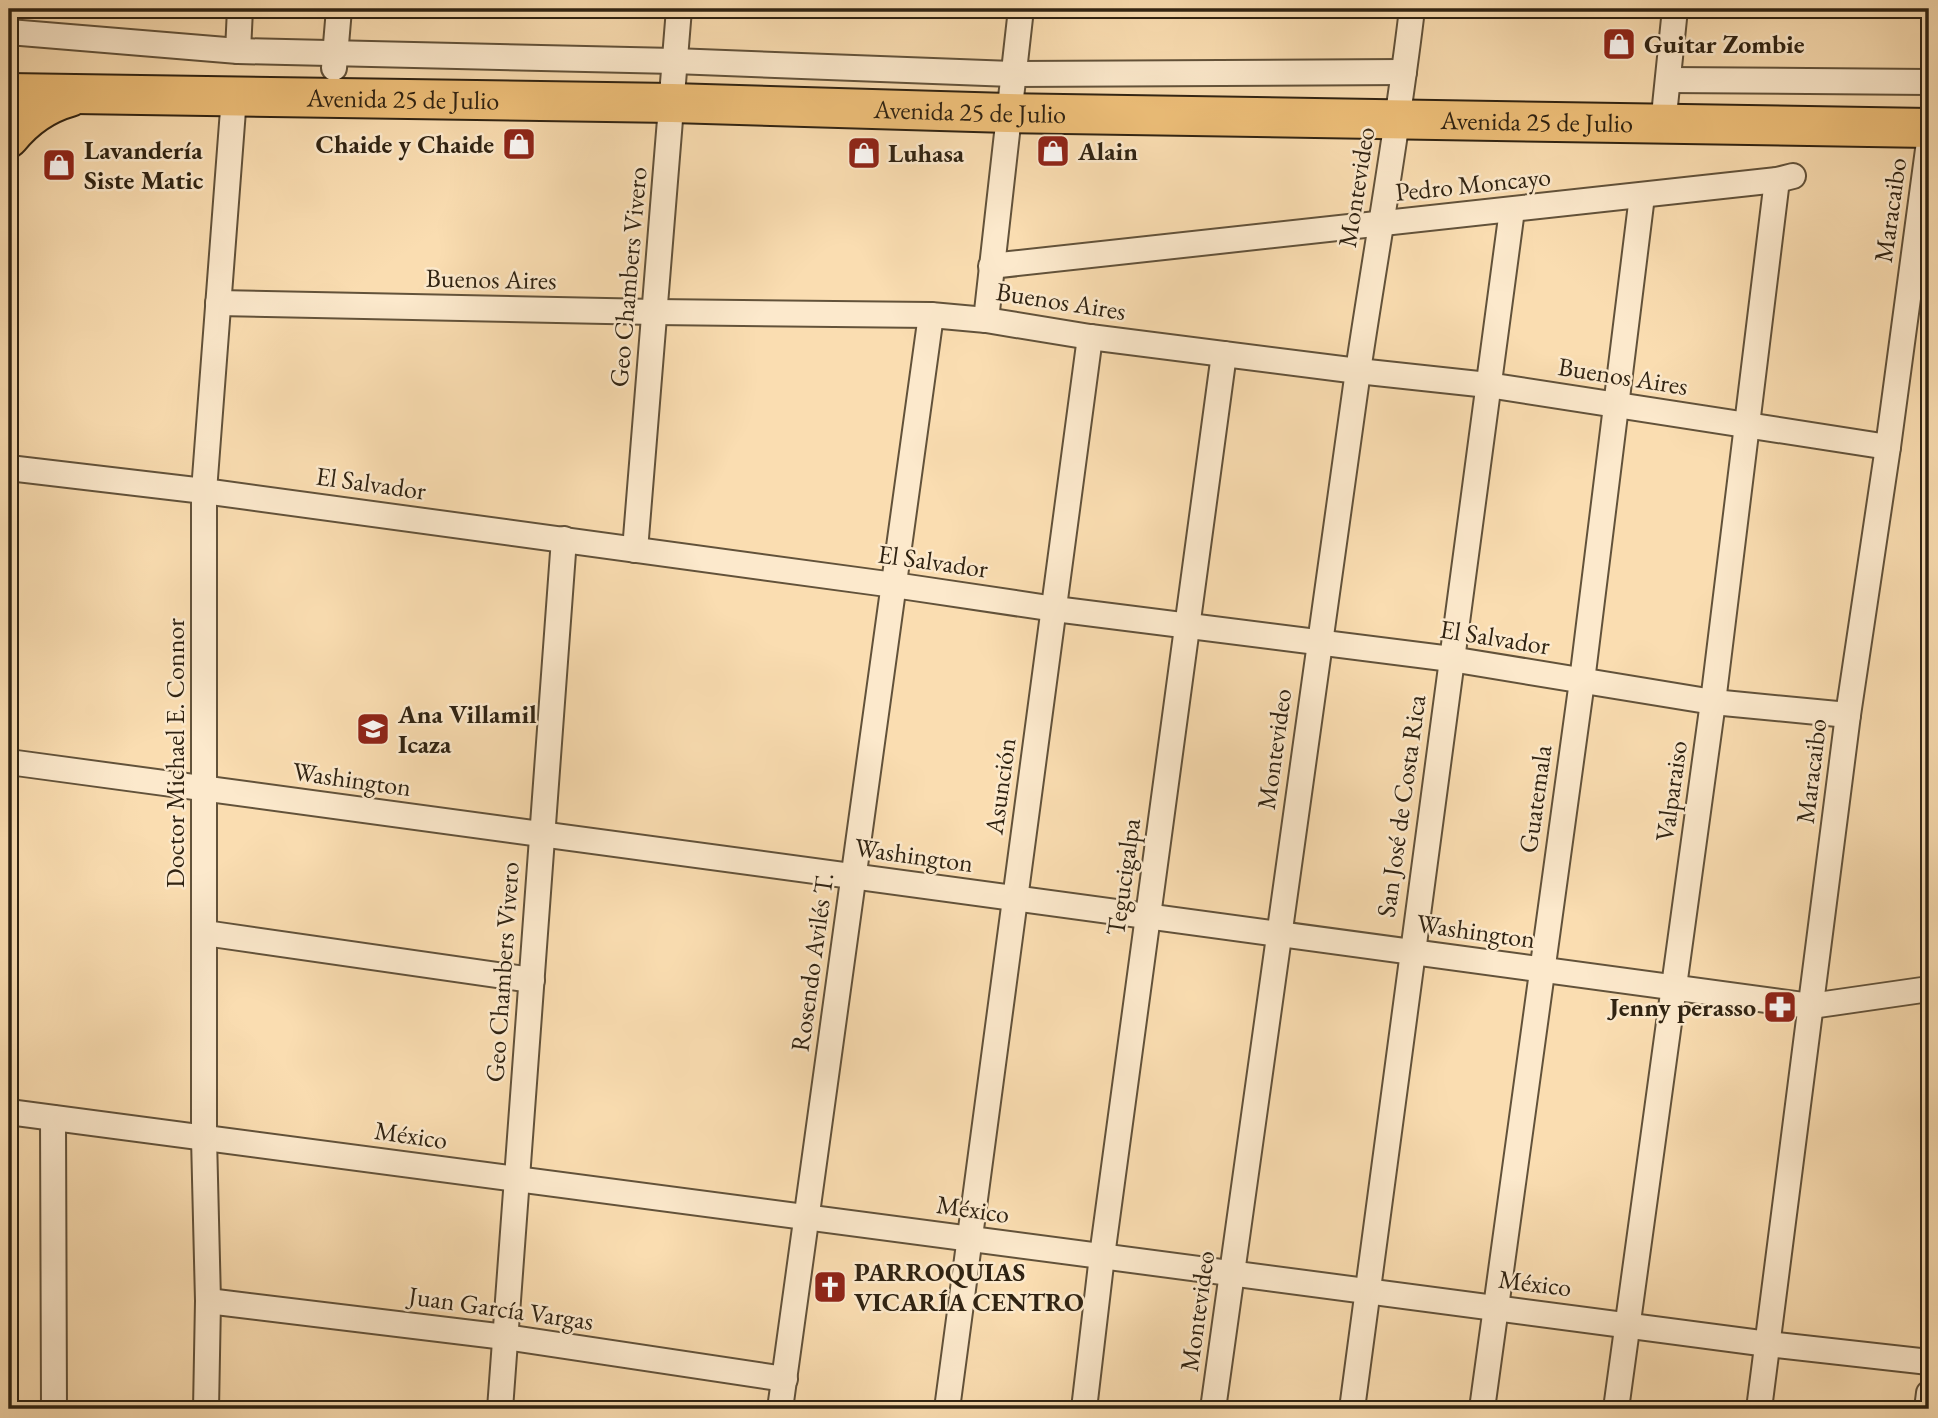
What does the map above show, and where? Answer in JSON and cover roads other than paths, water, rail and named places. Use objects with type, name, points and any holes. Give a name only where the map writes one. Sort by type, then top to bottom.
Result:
[{"type":"main road","name":"Avenida 25 de Julio","points":[[9,93],[672,103],[1008,113],[1399,109],[1663,125],[1929,128]]},
{"type":"main road","points":[[9,138],[24,121],[41,108],[82,94]]},
{"type":"street","points":[[238,51],[240,9]]},
{"type":"street","points":[[335,61],[339,9]]},
{"type":"street","name":"Geo Chambers Vivero","points":[[635,550],[679,9]]},
{"type":"street","points":[[986,320],[1021,9]]},
{"type":"street","name":"Montevideo","points":[[1213,1409],[1319,643],[1412,9]]},
{"type":"street","points":[[1663,125],[1675,9]]},
{"type":"street","name":"Avenida 25 de Julio","points":[[9,32],[335,61],[674,61],[1012,74],[1404,72]]},
{"type":"street","points":[[1668,80],[1929,82]]},
{"type":"street","name":"Doctor Michael E. Connor","points":[[206,1409],[208,1301],[204,1138],[204,491],[234,97]]},
{"type":"street","name":"Maracaibo","points":[[1759,1409],[1848,715],[1929,142]]},
{"type":"street","name":"Pedro Moncayo","points":[[991,266],[1785,178]]},
{"type":"street","name":"Valparaiso","points":[[1616,1409],[1748,427],[1785,178]]},
{"type":"street","name":"Guatemala","points":[[1482,1409],[1582,681],[1642,195]]},
{"type":"street","name":"San José de Costa Rica","points":[[1352,1409],[1511,210]]},
{"type":"street","name":"Buenos Aires","points":[[218,303],[931,315],[986,320],[1090,337],[1358,371],[1488,385],[1888,447]]},
{"type":"street","name":"Rosendo Avilés T.","points":[[780,1409],[931,315]]},
{"type":"street","name":"Asunción","points":[[947,1409],[1090,337]]},
{"type":"street","name":"Tegucigalpa","points":[[1084,1409],[1102,1256],[1224,354]]},
{"type":"street","name":"El Salvador","points":[[9,468],[204,491],[1055,609],[1451,659],[1713,702],[1848,715]]},
{"type":"street","name":"Geo Chambers Vivero","points":[[500,1409],[564,539]]},
{"type":"street","name":"Washington","points":[[9,762],[1811,1006],[1929,989]]},
{"type":"street","points":[[205,933],[532,980]]},
{"type":"street","name":"México","points":[[9,1112],[1768,1344],[1929,1362]]},
{"type":"street","points":[[53,1118],[54,1409]]},
{"type":"street","name":"Juan García Vargas","points":[[208,1301],[505,1337],[785,1379]]},
{"type":"street","points":[[1927,1409],[1929,1393]]},
{"type":"place","name":"Guitar Zombie","points":[[1619,44]]},
{"type":"place","name":"Chaide y Chaide","points":[[519,144]]},
{"type":"place","name":"Alain","points":[[1053,151]]},
{"type":"place","name":"Luhasa","points":[[864,153]]},
{"type":"place","name":"Lavandería Siste Matic","points":[[59,165]]},
{"type":"place","name":"Ana Villamil Icaza","points":[[373,729]]},
{"type":"place","name":"Jenny perasso","points":[[1780,1007]]},
{"type":"place","name":"PARROQUIAS VICARÍA CENTRO","points":[[830,1287]]}]
